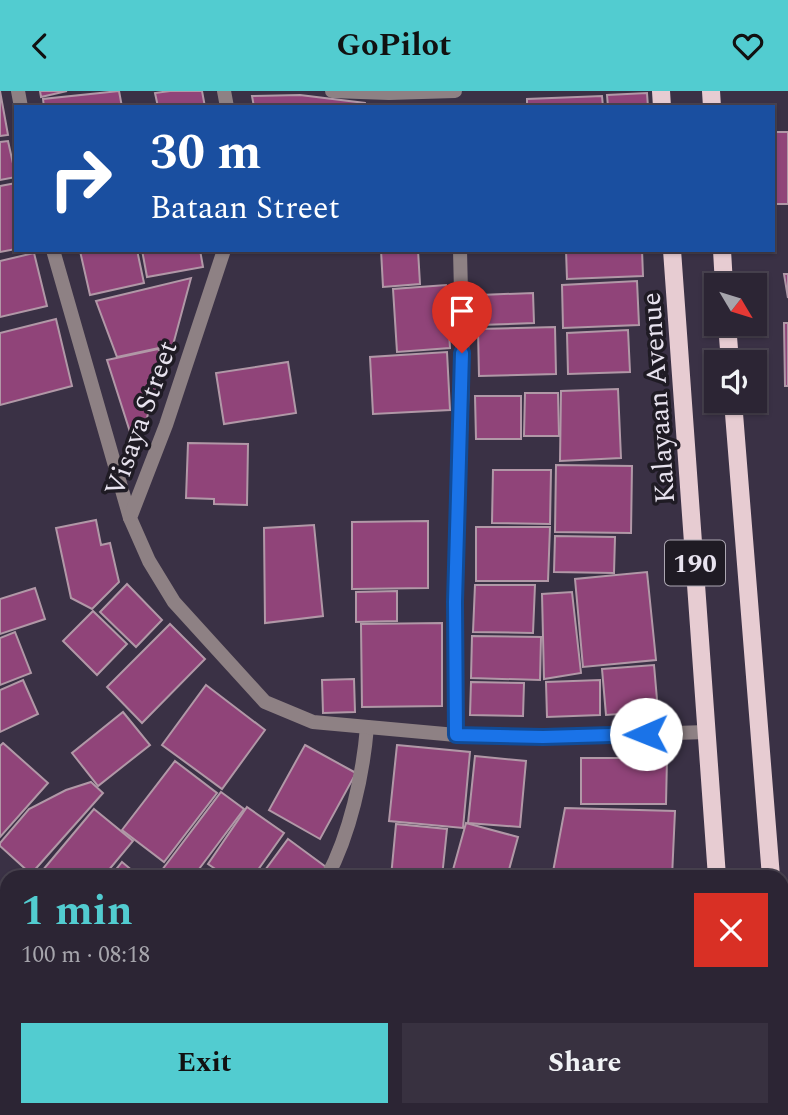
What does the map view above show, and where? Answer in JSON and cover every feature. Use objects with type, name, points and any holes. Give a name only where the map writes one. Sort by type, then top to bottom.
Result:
[{"type":"main road","name":"Kalayaan Avenue","points":[[672,252],[717,870]]},
{"type":"main road","points":[[722,252],[723,273]]},
{"type":"main road","name":"190","points":[[734,413],[770,870]]},
{"type":"street","points":[[332,91],[455,91]]},
{"type":"street","points":[[54,252],[130,518]]},
{"type":"street","name":"Visaya Street","points":[[223,252],[166,425],[130,518],[149,561],[174,602],[265,702],[313,722],[456,735],[543,737],[707,732]]},
{"type":"street","points":[[456,735],[455,602],[463,378],[460,252]]},
{"type":"street","points":[[330,870],[340,851],[362,772],[367,727]]},
{"type":"building","points":[[0,91],[8,135],[0,136]]},
{"type":"building","points":[[40,91],[67,91],[41,97]]},
{"type":"building","points":[[119,91],[122,105],[44,105],[43,99]]},
{"type":"building","points":[[202,91],[205,105],[158,105],[155,93]]},
{"type":"building","points":[[647,93],[648,105],[608,105],[607,95]]},
{"type":"building","points":[[300,95],[366,105],[254,105],[252,96]]},
{"type":"building","points":[[602,96],[603,105],[527,105],[527,99]]},
{"type":"building","points":[[775,132],[788,132],[788,204],[775,204]]},
{"type":"building","points":[[8,141],[14,177],[0,180],[0,142]]},
{"type":"building","points":[[14,183],[14,249],[0,252],[0,186]]},
{"type":"building","points":[[80,252],[137,252],[144,283],[90,295]]},
{"type":"building","points":[[142,252],[200,252],[203,267],[147,277]]},
{"type":"building","points":[[381,252],[418,252],[420,284],[383,287]]},
{"type":"building","points":[[566,252],[642,252],[643,276],[567,279]]},
{"type":"building","points":[[34,253],[47,306],[0,317],[0,261]]},
{"type":"building","points":[[784,274],[788,274],[788,298]]},
{"type":"building","points":[[191,278],[173,345],[117,357],[96,301]]},
{"type":"building","points":[[637,281],[639,325],[563,328],[562,285]]},
{"type":"building","points":[[446,285],[450,348],[397,352],[393,289]]},
{"type":"building","points":[[533,293],[534,323],[480,325],[480,295]]},
{"type":"building","points":[[56,319],[72,386],[0,405],[0,333]]},
{"type":"building","points":[[784,323],[788,323],[788,386],[785,386]]},
{"type":"building","points":[[555,327],[556,374],[479,376],[478,329]]},
{"type":"building","points":[[628,330],[630,372],[568,374],[567,333]]},
{"type":"building","points":[[158,349],[166,358],[141,436],[131,435],[107,360]]},
{"type":"building","points":[[447,352],[450,410],[373,414],[370,357]]},
{"type":"building","points":[[288,362],[296,413],[224,424],[216,373]]},
{"type":"building","points":[[618,389],[621,458],[560,461],[561,391]]},
{"type":"building","points":[[525,393],[558,393],[559,436],[524,436]]},
{"type":"building","points":[[475,396],[521,396],[521,439],[476,439]]},
{"type":"building","points":[[188,443],[248,444],[247,505],[214,504],[214,499],[186,498]]},
{"type":"building","points":[[556,465],[632,466],[631,533],[555,532]]},
{"type":"building","points":[[493,470],[551,470],[550,524],[492,523]]},
{"type":"building","points":[[96,520],[101,545],[110,543],[119,582],[92,609],[71,598],[56,528]]},
{"type":"building","points":[[428,521],[428,588],[352,589],[352,522]]},
{"type":"building","points":[[314,525],[323,616],[265,623],[264,528]]},
{"type":"building","points":[[476,527],[550,527],[548,581],[476,581]]},
{"type":"building","points":[[555,536],[615,537],[614,573],[554,572]]},
{"type":"building","points":[[647,572],[656,660],[583,667],[575,579]]},
{"type":"building","points":[[127,584],[162,620],[136,647],[100,612]]},
{"type":"building","points":[[475,585],[535,585],[533,633],[473,632]]},
{"type":"building","points":[[35,588],[45,619],[0,634],[0,599]]},
{"type":"building","points":[[397,591],[397,621],[356,622],[356,592]]},
{"type":"building","points":[[572,592],[581,673],[544,679],[542,594]]},
{"type":"building","points":[[93,611],[127,644],[97,675],[63,641]]},
{"type":"building","points":[[442,623],[442,706],[362,707],[361,624]]},
{"type":"building","points":[[170,624],[205,659],[142,723],[107,687]]},
{"type":"building","points":[[15,632],[31,673],[0,685],[0,638]]},
{"type":"building","points":[[472,636],[541,637],[540,680],[471,678]]},
{"type":"building","points":[[654,665],[658,711],[606,715],[602,669]]},
{"type":"building","points":[[354,679],[355,712],[323,713],[322,680]]},
{"type":"building","points":[[23,680],[38,714],[0,732],[0,690]]},
{"type":"building","points":[[600,680],[600,715],[547,717],[546,682]]},
{"type":"building","points":[[471,682],[524,683],[523,716],[470,715]]},
{"type":"building","points":[[206,685],[265,730],[222,789],[162,745]]},
{"type":"building","points":[[123,712],[150,745],[98,786],[72,753]]},
{"type":"building","points":[[3,743],[48,783],[0,837],[0,746]]},
{"type":"building","points":[[305,745],[356,773],[320,839],[269,810]]},
{"type":"building","points":[[397,745],[470,752],[463,828],[389,821]]},
{"type":"building","points":[[475,756],[526,761],[520,827],[468,823]]},
{"type":"building","points":[[581,758],[667,758],[666,804],[581,804]]},
{"type":"building","points":[[175,761],[217,793],[164,862],[122,830]]},
{"type":"building","points":[[91,782],[103,793],[35,870],[27,870],[0,846],[0,843],[29,809],[66,790]]},
{"type":"building","points":[[221,792],[244,809],[198,870],[162,870]]},
{"type":"building","points":[[247,807],[284,833],[258,870],[217,870],[208,864]]},
{"type":"building","points":[[565,808],[675,811],[672,870],[553,870]]},
{"type":"building","points":[[94,809],[133,841],[109,870],[43,870]]},
{"type":"building","points":[[466,823],[518,837],[509,870],[453,870]]},
{"type":"building","points":[[396,824],[447,829],[443,870],[392,870]]},
{"type":"building","points":[[288,839],[326,867],[324,870],[265,870]]},
{"type":"building","points":[[122,862],[132,870],[116,870]]},
{"type":"route","points":[[462,353],[455,602],[456,735],[543,737],[646,734]]}]
